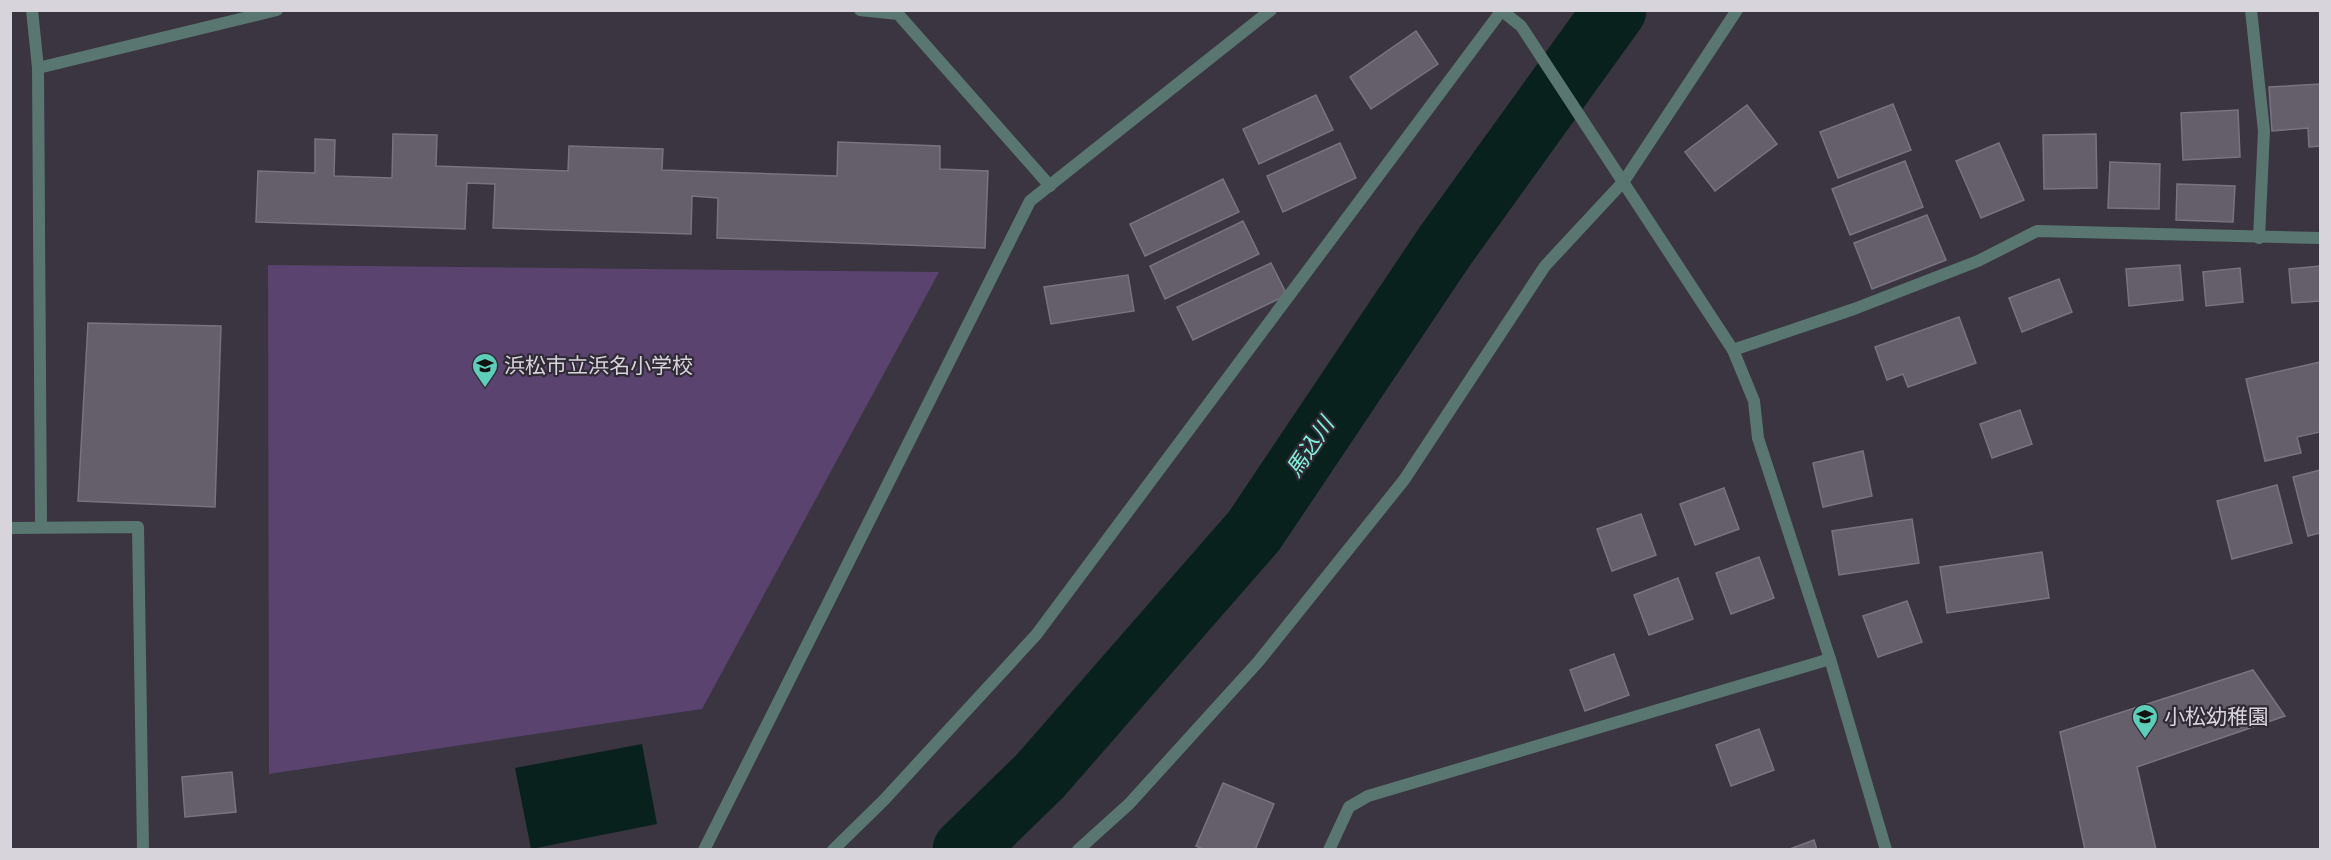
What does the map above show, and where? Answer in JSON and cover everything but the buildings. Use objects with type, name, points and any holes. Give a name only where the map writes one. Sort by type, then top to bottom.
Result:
[{"type":"street","points":[[32,10],[38,68],[41,527]]},
{"type":"street","points":[[38,68],[277,10]]},
{"type":"street","points":[[860,10],[898,14],[1050,186]]},
{"type":"street","points":[[704,849],[1030,201],[1271,10]]},
{"type":"street","points":[[1078,849],[1129,804],[1258,662],[1404,480],[1545,266],[1624,181],[1737,10]]},
{"type":"street","points":[[2251,10],[2264,131],[2259,238]]},
{"type":"street","points":[[833,849],[884,800],[1036,635],[1501,11],[1521,26],[1733,350],[1754,401],[1758,438],[1830,659],[1886,849]]},
{"type":"street","points":[[1733,350],[1854,309],[1947,273],[2037,231],[2320,238]]},
{"type":"street","points":[[10,528],[138,526],[143,849]]},
{"type":"street","points":[[1329,849],[1348,807],[1368,796],[1830,659]]},
{"type":"shaded area","points":[[268,265],[939,272],[702,709],[269,774]]},
{"type":"shaded area","points":[[642,744],[657,824],[531,849],[515,768]]},
{"type":"waterway","name":"馬込川","points":[[964,850],[1040,776],[1254,531],[1445,246],[1615,10]]},
{"type":"place","name":"浜松市立浜名小学校","points":[[485,389]]},
{"type":"place","name":"小松幼稚園","points":[[2145,740]]}]
